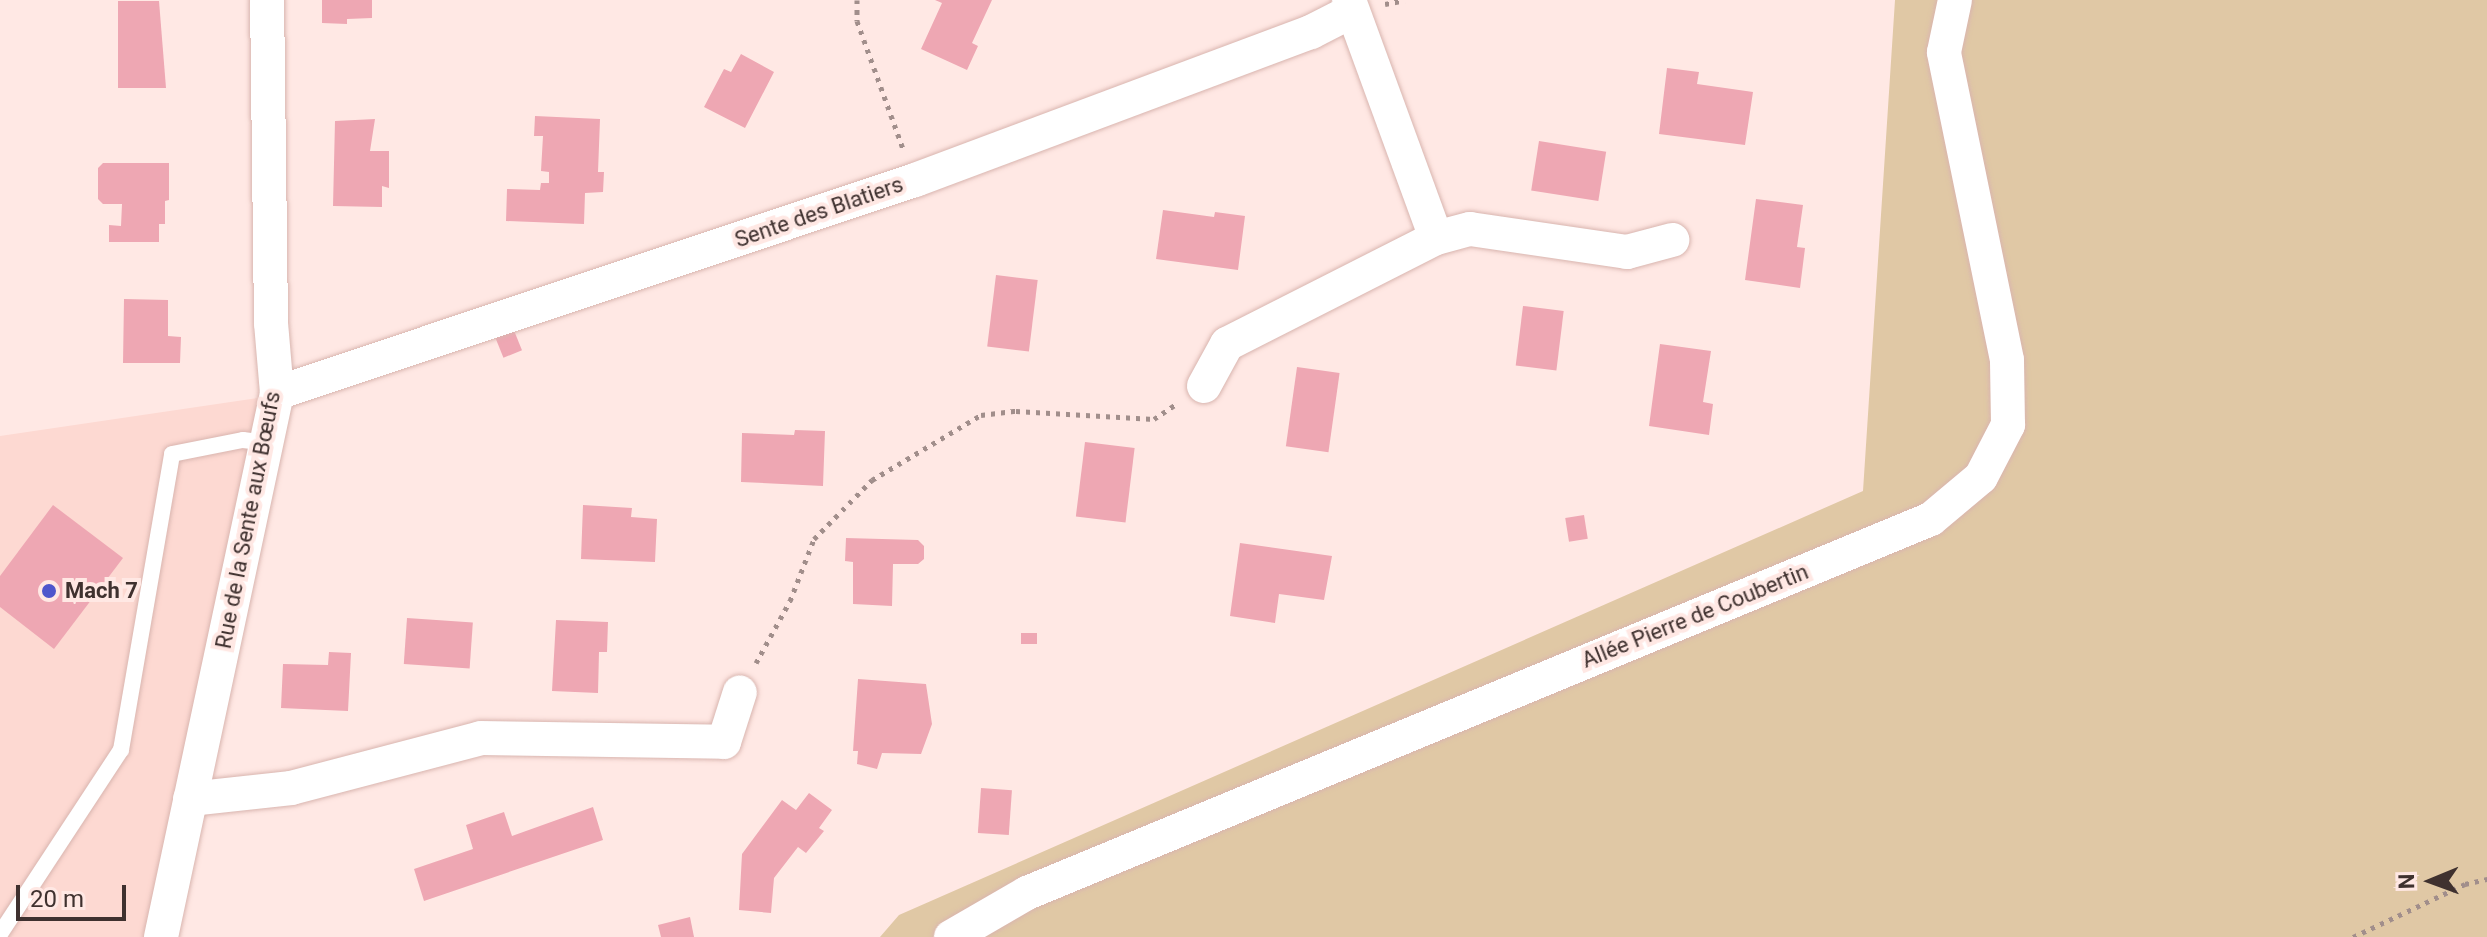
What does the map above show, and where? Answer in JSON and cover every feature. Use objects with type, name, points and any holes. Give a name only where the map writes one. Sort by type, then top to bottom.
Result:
[{"type":"street","name":"Rue de la Sente aux Bœufs","points":[[161,937],[277,393],[271,323],[267,0]]},
{"type":"street","name":"Allée Pierre de Coubertin","points":[[951,937],[1027,893],[1931,519],[1981,477],[2008,425],[2007,360],[1944,52],[1955,0]]},
{"type":"street","name":"Sente des Blatiers","points":[[277,393],[915,180],[1311,32],[1351,6]]},
{"type":"street","points":[[1351,6],[1436,238]]},
{"type":"street","points":[[1204,386],[1227,344],[1436,238],[1470,229],[1627,252],[1672,240]]},
{"type":"street","points":[[190,799],[291,788],[481,738],[724,742],[740,692]]},
{"type":"lane","points":[[0,934],[121,750],[172,454],[243,440],[267,443]]},
{"type":"path","points":[[857,0],[857,21],[915,180]]},
{"type":"path","points":[[740,692],[790,601],[814,539],[872,480],[981,415],[1016,411],[1154,419],[1204,386]]},
{"type":"path","points":[[2353,937],[2465,884],[2487,879]]},
{"type":"shaded area","points":[[1895,0],[2487,0],[2487,937],[880,937],[899,915],[1863,491]]},
{"type":"shaded area","points":[[264,397],[144,937],[0,937],[0,436]]},
{"type":"building","points":[[322,0],[372,0],[372,18],[347,19],[347,24],[322,23]]},
{"type":"building","points":[[935,0],[992,0],[972,43],[978,46],[967,70],[921,49],[942,3]]},
{"type":"building","points":[[118,1],[159,1],[166,88],[118,88]]},
{"type":"building","points":[[741,54],[774,72],[745,128],[704,107],[724,69],[731,72]]},
{"type":"building","points":[[1667,68],[1699,72],[1697,84],[1753,92],[1745,145],[1659,134]]},
{"type":"building","points":[[535,116],[600,119],[598,172],[604,172],[603,192],[585,193],[584,224],[506,221],[507,189],[540,190],[541,183],[549,183],[549,172],[541,171],[543,136],[534,136]]},
{"type":"building","points":[[375,119],[370,151],[389,151],[389,188],[382,186],[382,207],[333,206],[335,121]]},
{"type":"building","points":[[1539,141],[1606,152],[1598,201],[1531,190]]},
{"type":"building","points":[[103,163],[169,163],[169,200],[165,201],[165,224],[159,224],[159,242],[109,242],[109,225],[121,226],[122,204],[103,204],[98,199],[98,168]]},
{"type":"building","points":[[1756,199],[1803,205],[1797,247],[1805,248],[1800,288],[1745,280]]},
{"type":"building","points":[[1163,210],[1214,217],[1215,212],[1245,216],[1238,270],[1156,259]]},
{"type":"building","points":[[996,275],[1038,280],[1029,352],[987,346]]},
{"type":"building","points":[[124,299],[168,300],[168,336],[181,337],[180,363],[123,363]]},
{"type":"building","points":[[1523,306],[1564,311],[1556,371],[1516,366]]},
{"type":"building","points":[[513,328],[522,350],[503,358],[494,335]]},
{"type":"building","points":[[1660,344],[1711,351],[1703,402],[1713,404],[1709,435],[1649,426]]},
{"type":"building","points":[[1297,367],[1340,373],[1328,452],[1286,446]]},
{"type":"building","points":[[795,430],[825,431],[823,486],[741,482],[742,433],[794,435]]},
{"type":"building","points":[[1085,442],[1135,448],[1125,523],[1076,516]]},
{"type":"building","name":"Mach 7","points":[[53,505],[123,558],[54,649],[0,607],[0,576]]},
{"type":"building","points":[[583,505],[632,508],[631,517],[657,519],[655,562],[581,559]]},
{"type":"building","points":[[1584,515],[1588,539],[1569,542],[1565,518]]},
{"type":"building","points":[[846,538],[918,540],[924,546],[924,559],[918,564],[893,564],[892,606],[853,604],[853,562],[845,561]]},
{"type":"building","points":[[1240,543],[1332,556],[1324,600],[1279,594],[1275,623],[1230,616]]},
{"type":"building","points":[[407,618],[473,623],[470,668],[404,664]]},
{"type":"building","points":[[556,620],[608,622],[607,652],[599,652],[598,693],[552,691]]},
{"type":"building","points":[[1021,633],[1037,633],[1037,644],[1021,644]]},
{"type":"building","points":[[329,652],[351,653],[348,711],[281,708],[283,664],[328,665]]},
{"type":"building","points":[[858,679],[926,684],[932,724],[921,754],[882,753],[877,769],[857,764],[858,751],[853,751]]},
{"type":"building","points":[[981,788],[1012,790],[1009,835],[978,833]]},
{"type":"building","points":[[809,793],[832,810],[819,828],[824,831],[806,853],[798,847],[774,878],[771,913],[739,910],[742,854],[782,800],[796,810]]},
{"type":"building","points":[[593,807],[603,840],[424,901],[414,869],[473,849],[466,825],[504,812],[512,836]]},
{"type":"building","points":[[690,917],[694,937],[661,937],[658,925]]},
{"type":"place","name":"Mach 7","points":[[49,591]]}]
